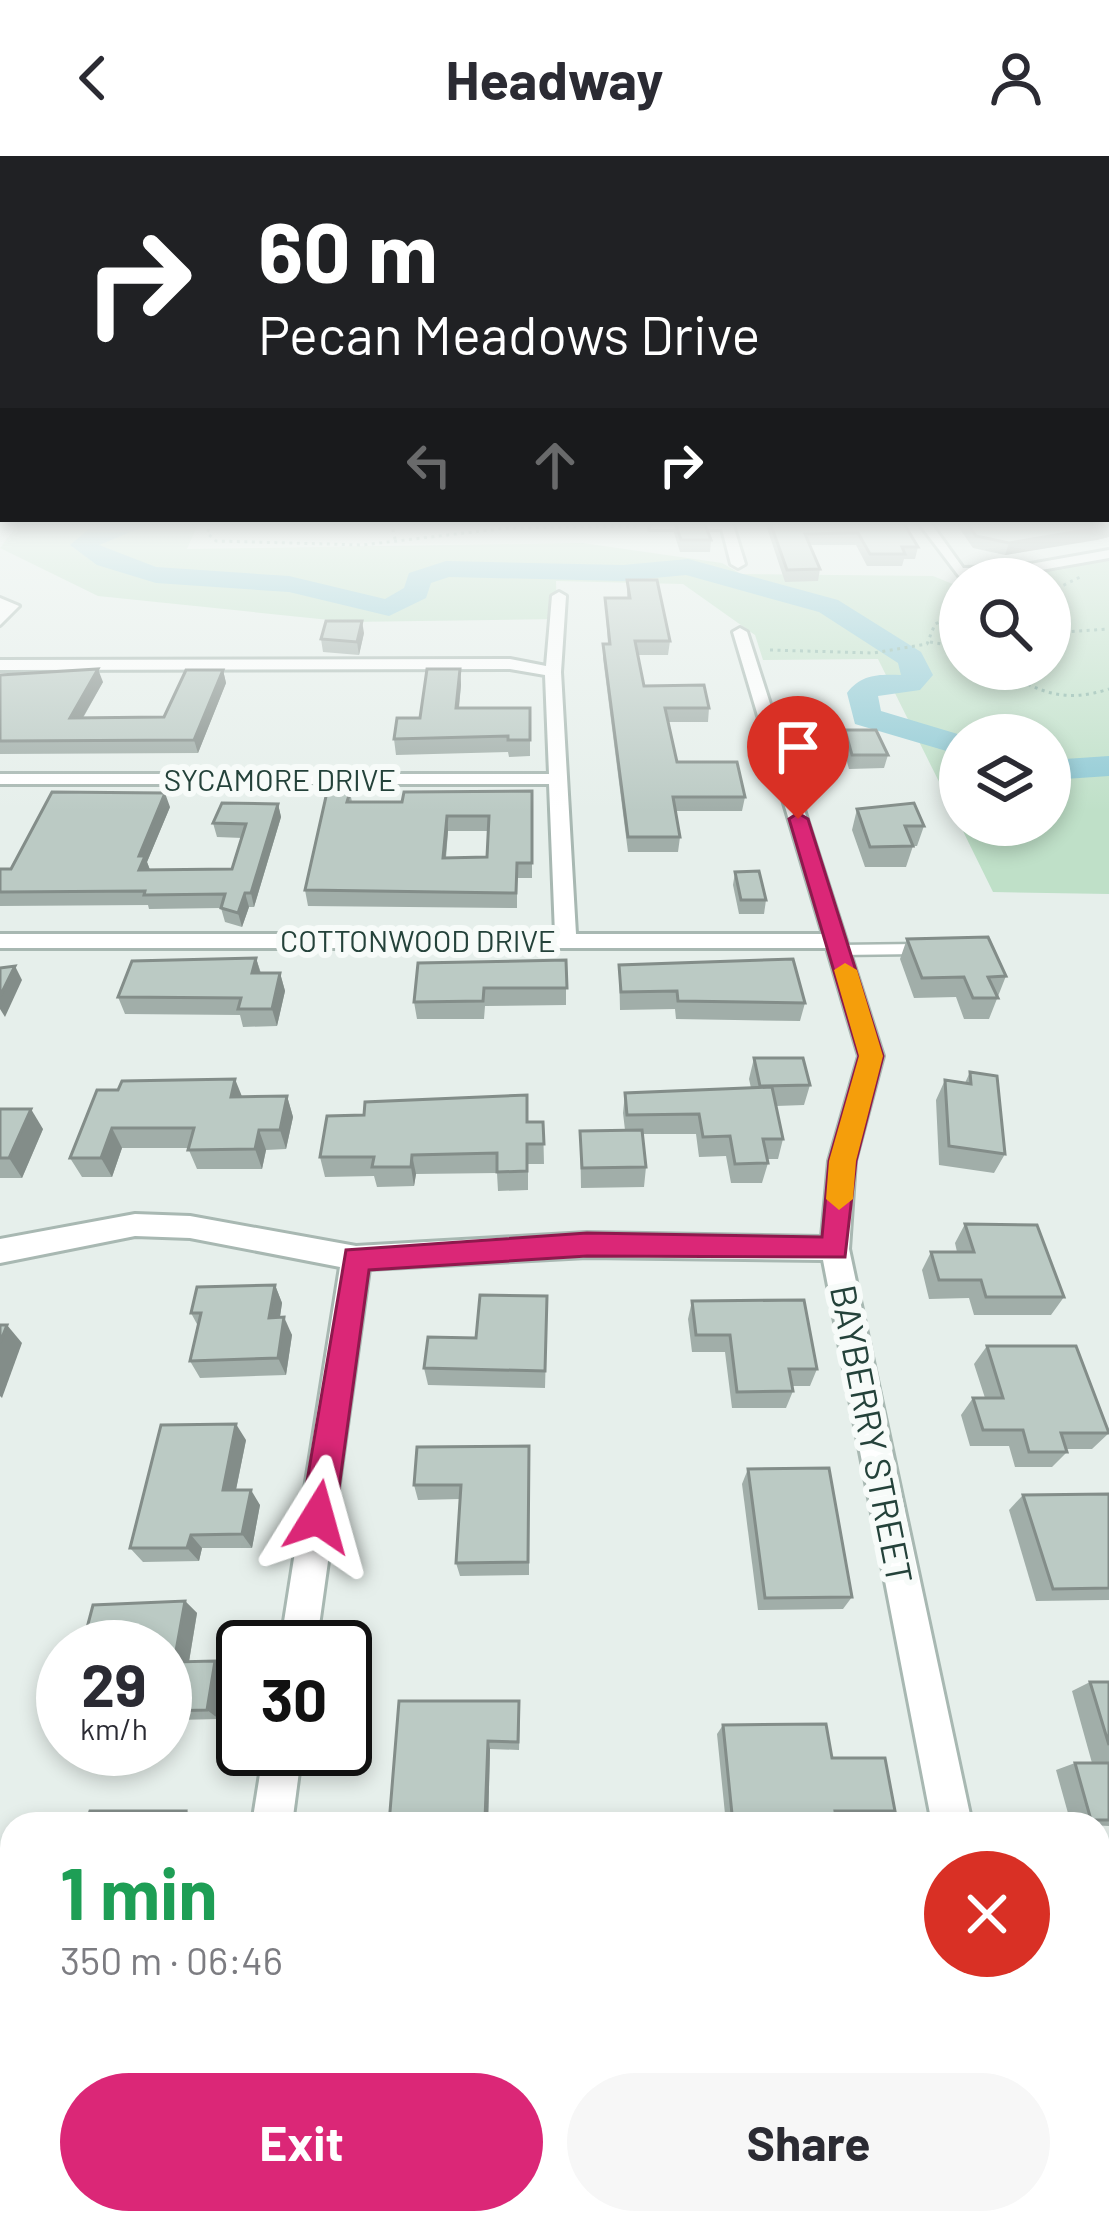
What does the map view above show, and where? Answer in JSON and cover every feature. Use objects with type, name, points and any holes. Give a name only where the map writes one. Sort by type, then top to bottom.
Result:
[{"type":"street","points":[[557,619],[553,672],[566,939]]},
{"type":"street","name":"BAYBERRY STREET","points":[[743,641],[871,1056],[842,1161],[835,1249],[950,1812]]},
{"type":"street","points":[[0,664],[510,664],[553,672]]},
{"type":"street","name":"SYCAMORE DRIVE","points":[[0,779],[560,779]]},
{"type":"street","name":"COTTONWOOD DRIVE","points":[[0,941],[566,939],[838,945]]},
{"type":"street","points":[[0,1251],[135,1225],[190,1227],[356,1258],[587,1245],[835,1249]]},
{"type":"street","points":[[302,1620],[356,1258]]},
{"type":"street","points":[[274,1812],[279,1776]]},
{"type":"lane","points":[[838,945],[926,949]]},
{"type":"path","points":[[929,642],[939,622]]},
{"type":"path","points":[[1071,632],[1109,629]]},
{"type":"path","points":[[743,641],[882,651],[939,644]]},
{"type":"path","points":[[1033,690],[1042,696],[1085,698],[1109,689]]},
{"type":"green space","points":[[319,619],[557,619],[349,622]]},
{"type":"green space","points":[[732,619],[939,619],[939,690],[1071,690],[1071,619],[1109,619],[1109,894],[993,892],[970,846],[1071,846],[1071,714],[939,714],[939,782],[878,659],[763,660],[755,635]]},
{"type":"building","points":[[607,619],[665,619],[670,641],[635,641],[644,686],[704,685],[709,708],[665,708],[677,762],[737,762],[745,797],[673,797],[680,837],[628,837],[603,644],[610,644]]},
{"type":"building","points":[[326,621],[362,621],[357,642],[321,639]]},
{"type":"building","points":[[98,669],[70,718],[164,717],[186,670],[223,670],[194,740],[0,741],[0,675]]},
{"type":"building","points":[[427,669],[460,669],[456,708],[530,708],[530,740],[508,740],[508,736],[394,739],[397,718],[420,718]]},
{"type":"building","points":[[845,730],[876,730],[888,755],[852,755]]},
{"type":"building","points":[[532,791],[532,863],[517,863],[516,893],[305,890],[327,792],[350,792],[347,802],[402,802],[404,792]],"holes":[[[447,816],[489,816],[487,857],[443,858]]]},
{"type":"building","points":[[52,792],[165,793],[139,856],[145,856],[139,870],[232,869],[246,824],[213,823],[222,803],[278,804],[251,893],[245,893],[238,913],[221,908],[225,894],[0,892],[0,869],[11,869]]},
{"type":"building","points":[[914,803],[924,826],[905,826],[913,846],[870,847],[857,809]]},
{"type":"building","points":[[759,871],[766,900],[741,900],[735,872]]},
{"type":"building","points":[[988,937],[1006,976],[988,977],[998,998],[973,998],[964,977],[922,978],[907,939]]},
{"type":"building","points":[[256,958],[252,973],[280,973],[272,1009],[238,1009],[241,998],[118,997],[132,961]]},
{"type":"building","points":[[793,959],[805,1003],[678,1001],[677,991],[621,992],[619,965]]},
{"type":"building","points":[[566,960],[567,988],[484,988],[483,1001],[414,1002],[418,963]]},
{"type":"building","points":[[15,966],[0,996],[0,968]]},
{"type":"building","points":[[754,1058],[803,1058],[810,1085],[760,1086]]},
{"type":"building","points":[[970,1072],[997,1076],[1005,1154],[949,1146],[945,1080],[971,1084]]},
{"type":"building","points":[[235,1079],[231,1097],[287,1096],[280,1130],[259,1130],[255,1149],[188,1150],[194,1128],[112,1128],[101,1158],[70,1158],[97,1090],[118,1090],[122,1081]]},
{"type":"building","points":[[772,1087],[783,1139],[763,1139],[768,1163],[735,1164],[730,1136],[703,1137],[699,1114],[627,1115],[625,1093]]},
{"type":"building","points":[[527,1095],[527,1122],[543,1122],[544,1144],[527,1144],[527,1171],[497,1172],[497,1153],[412,1155],[411,1167],[372,1167],[374,1157],[320,1157],[327,1116],[364,1115],[365,1102]]},
{"type":"building","points":[[0,1109],[31,1109],[9,1158],[0,1158]]},
{"type":"building","points":[[642,1130],[646,1167],[582,1168],[580,1131]]},
{"type":"building","points":[[965,1224],[1037,1225],[1064,1297],[986,1297],[981,1280],[939,1280],[931,1252],[974,1252]]},
{"type":"building","points":[[275,1285],[269,1318],[284,1317],[278,1358],[190,1361],[201,1313],[191,1313],[197,1287]]},
{"type":"building","points":[[480,1295],[547,1296],[545,1371],[424,1368],[428,1337],[476,1338]]},
{"type":"building","points":[[804,1300],[817,1369],[789,1369],[793,1391],[737,1392],[730,1335],[696,1335],[692,1301]]},
{"type":"building","points":[[987,1346],[1076,1346],[1109,1433],[1061,1433],[1067,1452],[1029,1452],[1023,1430],[983,1430],[973,1398],[1003,1398]]},
{"type":"building","points":[[236,1424],[223,1490],[251,1490],[242,1534],[191,1535],[187,1548],[130,1548],[161,1425]]},
{"type":"building","points":[[529,1446],[528,1562],[456,1563],[461,1485],[414,1485],[417,1447]]},
{"type":"building","points":[[829,1468],[852,1597],[765,1598],[748,1469]]},
{"type":"building","points":[[1109,1494],[1109,1588],[1053,1589],[1023,1495]]},
{"type":"building","points":[[185,1601],[182,1620],[89,1620],[93,1605]]},
{"type":"building","points":[[215,1661],[207,1710],[192,1710],[192,1662]]},
{"type":"building","points":[[1090,1682],[1109,1682],[1109,1745]]},
{"type":"building","points":[[399,1701],[519,1701],[518,1742],[488,1741],[485,1812],[390,1812]]},
{"type":"building","points":[[826,1724],[832,1758],[885,1758],[895,1811],[732,1812],[723,1725]]},
{"type":"building","points":[[1075,1763],[1109,1763],[1109,1812],[1089,1812]]},
{"type":"building","points":[[90,1811],[186,1811],[186,1812]]},
{"type":"waterway","points":[[849,619],[911,658],[918,675],[909,684],[877,683],[862,693],[866,717],[939,739]]},
{"type":"waterway","points":[[1071,769],[1109,766]]},
{"type":"slow traffic","points":[[839,1199],[842,1161],[868,1083],[871,1056],[845,970]]},
{"type":"route","points":[[318,1517],[356,1258],[587,1245],[835,1249],[842,1161],[868,1083],[871,1056],[798,819]]}]
